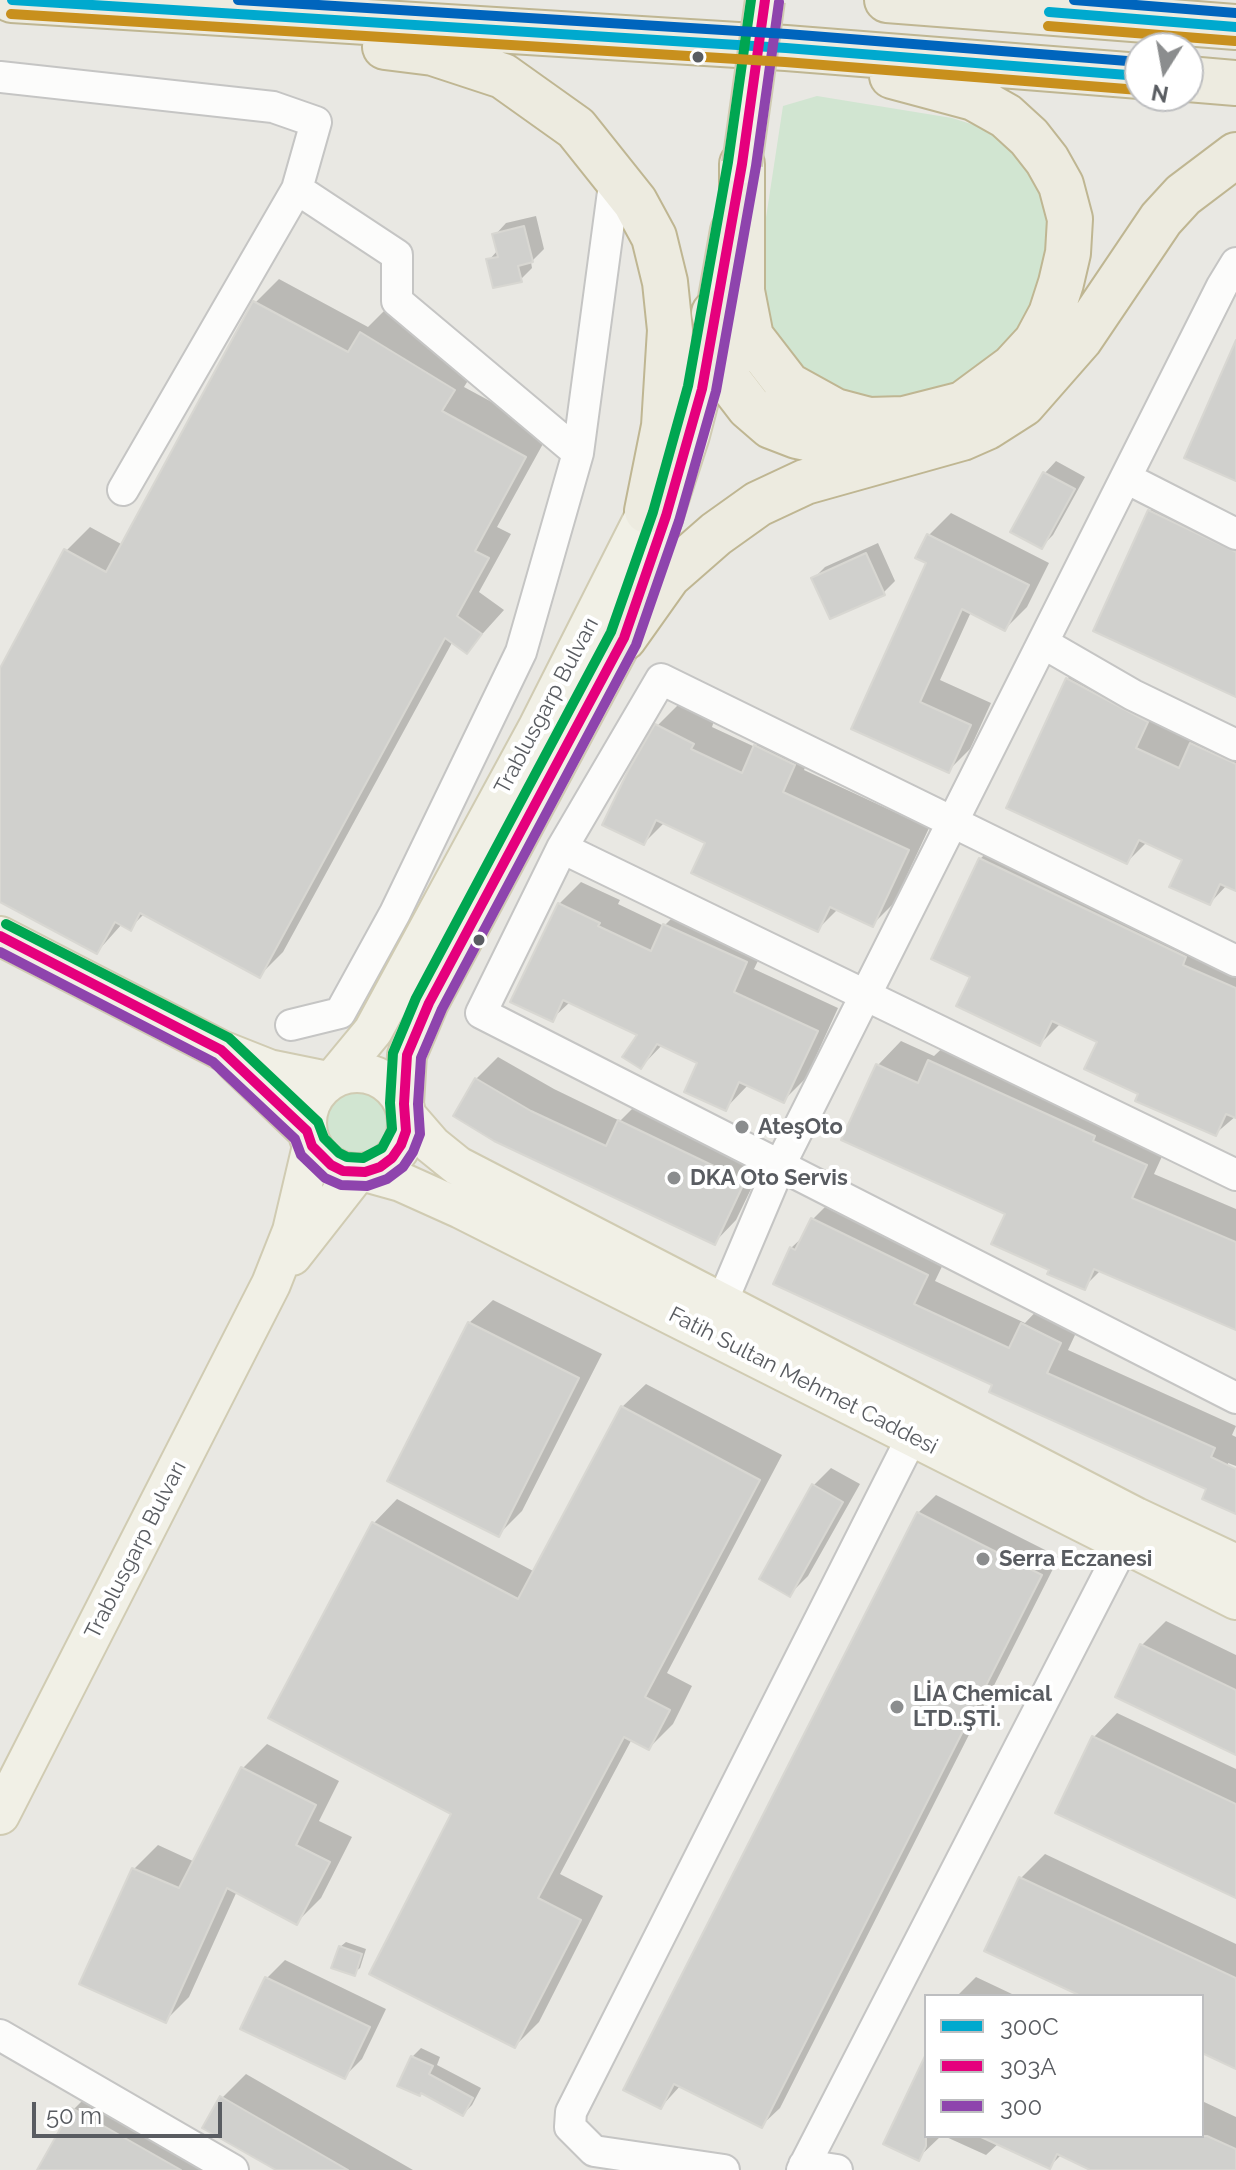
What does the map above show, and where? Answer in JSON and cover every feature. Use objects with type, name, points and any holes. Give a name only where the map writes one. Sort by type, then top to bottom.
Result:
[{"type":"highway","points":[[12,0],[786,48],[1124,75]]},
{"type":"highway","points":[[887,0],[1236,27]]},
{"type":"highway","points":[[154,9],[354,43],[433,53],[503,76],[576,128],[635,202],[654,237],[665,282],[670,330],[664,426],[647,511]]},
{"type":"highway","points":[[742,164],[742,291],[751,337],[788,385],[809,399],[835,411],[869,420],[904,419],[937,412],[963,404],[985,389],[1013,367],[1036,342],[1051,314],[1061,283],[1068,253],[1070,219],[1061,185],[1029,137],[1006,116],[974,98],[786,48]]},
{"type":"highway","points":[[1204,80],[1236,83]]},
{"type":"highway","points":[[624,638],[668,576],[716,534],[758,504],[805,482],[929,448],[987,427],[1023,404],[1080,339],[1161,219],[1183,195],[1236,155]]},
{"type":"highway","points":[[714,313],[729,381],[749,407],[771,426],[797,436],[868,450],[929,448]]},
{"type":"main road","name":"Trablusgarp Bulvarı","points":[[405,1110],[407,1055],[429,1003],[624,638],[690,435],[702,389],[742,164],[765,0]]},
{"type":"main road","name":"Trablusgarp Bulvarı","points":[[332,1079],[373,1031],[538,727],[647,511],[678,430],[714,313]]},
{"type":"main road","points":[[0,936],[221,1050],[269,1069],[332,1079]]},
{"type":"main road","points":[[221,1050],[310,1138],[331,1165],[361,1172],[380,1167],[392,1158],[401,1145],[406,1131],[405,1110],[387,1083],[376,1076],[349,1073],[332,1079],[317,1091],[307,1117],[310,1138]]},
{"type":"main road","name":"Fatih Sultan Mehmet Caddesi","points":[[405,1110],[432,1145],[458,1166],[912,1437],[1130,1530],[1236,1564]]},
{"type":"main road","name":"Trablusgarp Bulvarı","points":[[0,1815],[271,1284],[292,1231],[310,1138]]},
{"type":"main road","name":"Trablusgarp Bulvarı","points":[[271,1284],[361,1172]]},
{"type":"main road","name":"Fatih Sultan Mehmet Caddesi","points":[[361,1172],[401,1182],[715,1318],[1130,1530],[1236,1600]]},
{"type":"street","points":[[0,77],[273,107],[316,122],[297,189],[123,490]]},
{"type":"street","points":[[291,1025],[340,1013],[395,913],[521,652],[578,453],[615,177]]},
{"type":"street","points":[[297,189],[397,255],[397,301],[578,453]]},
{"type":"street","points":[[715,1318],[780,1165],[1126,478],[1231,280]]},
{"type":"street","points":[[1126,478],[1236,534]]},
{"type":"street","points":[[1043,643],[1133,695],[1236,745]]},
{"type":"street","points":[[1236,961],[661,679],[562,848],[481,1013],[1236,1398]]},
{"type":"street","points":[[562,848],[1236,1175]]},
{"type":"street","points":[[724,2170],[594,2151],[570,2127],[571,2112],[912,1437]]},
{"type":"street","points":[[837,2170],[803,2167],[1130,1530]]},
{"type":"street","points":[[0,2035],[233,2170]]},
{"type":"green space","points":[[817,96],[952,118],[990,130],[1047,175],[1061,256],[1010,361],[880,416],[792,377],[755,290],[783,106]]},
{"type":"green space","points":[[356,1092],[379,1101],[388,1124],[379,1147],[356,1156],[333,1147],[324,1124],[333,1101]]},
{"type":"building","points":[[524,226],[533,262],[518,266],[522,282],[493,288],[486,259],[498,257],[492,234]]},
{"type":"building","points":[[253,301],[348,352],[360,332],[455,390],[442,411],[526,457],[475,551],[489,558],[457,616],[482,634],[467,654],[445,638],[260,978],[140,913],[131,931],[115,922],[97,954],[0,902],[0,668],[64,549],[106,572]]},
{"type":"building","points":[[1236,340],[1236,481],[1184,458]]},
{"type":"building","points":[[1043,472],[1075,489],[1042,549],[1010,532]]},
{"type":"building","points":[[1148,510],[1236,552],[1236,697],[1093,631]]},
{"type":"building","points":[[927,534],[1029,585],[1005,631],[962,609],[920,702],[971,725],[949,773],[851,729],[926,563],[915,558]]},
{"type":"building","points":[[866,553],[885,595],[830,619],[811,578]]},
{"type":"building","points":[[1066,678],[1148,722],[1136,748],[1179,768],[1190,743],[1236,764],[1236,891],[1220,884],[1210,905],[1169,887],[1182,860],[1139,840],[1127,864],[1006,808]]},
{"type":"building","points":[[655,724],[694,744],[691,749],[742,773],[754,745],[795,765],[783,792],[909,850],[873,927],[830,907],[818,932],[691,873],[705,843],[656,820],[644,845],[602,825]]},
{"type":"building","points":[[979,858],[1186,957],[1183,965],[1236,988],[1236,1118],[1226,1114],[1216,1136],[1135,1101],[1138,1094],[1084,1069],[1097,1042],[1052,1021],[1040,1046],[956,1006],[970,977],[931,959]]},
{"type":"building","points":[[558,903],[651,951],[663,924],[747,962],[734,992],[818,1031],[784,1103],[739,1082],[726,1111],[684,1092],[697,1063],[657,1044],[641,1069],[622,1057],[637,1035],[563,1000],[553,1022],[510,1002]]},
{"type":"building","points":[[928,1060],[1095,1136],[1093,1141],[1147,1165],[1132,1198],[1236,1242],[1236,1330],[1094,1269],[1085,1290],[1047,1274],[1049,1270],[991,1244],[1005,1214],[841,1140],[876,1064],[918,1083]]},
{"type":"building","points":[[475,1078],[531,1111],[606,1146],[618,1120],[745,1181],[715,1245],[494,1141],[453,1116]]},
{"type":"building","points":[[811,1218],[928,1275],[914,1304],[1009,1348],[1021,1323],[1061,1343],[1047,1373],[1215,1448],[1211,1457],[1236,1469],[1236,1514],[1202,1499],[1206,1489],[989,1392],[992,1385],[773,1284],[790,1247],[795,1250]]},
{"type":"building","points":[[468,1322],[579,1378],[499,1537],[387,1481]]},
{"type":"building","points":[[621,1406],[760,1480],[645,1697],[670,1710],[649,1750],[624,1737],[538,1898],[581,1920],[515,2048],[369,1974],[451,1814],[268,1718],[372,1522],[518,1599]]},
{"type":"building","points":[[812,1484],[843,1502],[790,1597],[759,1579]]},
{"type":"building","name":"LİA Chemical LTD..ŞTİ.","points":[[917,1512],[1042,1575],[762,2128],[674,2084],[661,2109],[623,2090]]},
{"type":"building","points":[[1140,1644],[1236,1690],[1236,1755],[1115,1697]]},
{"type":"building","points":[[1092,1736],[1236,1804],[1236,1898],[1055,1813]]},
{"type":"building","points":[[241,1767],[316,1805],[296,1845],[330,1862],[297,1925],[227,1888],[166,2023],[79,1984],[132,1868],[179,1888]]},
{"type":"building","points":[[1019,1877],[1236,1978],[1236,2069],[1204,2054],[1204,1994],[1077,1994],[984,1951]]},
{"type":"building","points":[[339,1946],[362,1954],[355,1976],[331,1968]]},
{"type":"building","points":[[265,1977],[370,2027],[345,2079],[240,2029]]},
{"type":"building","points":[[411,2056],[433,2066],[429,2074],[473,2098],[463,2116],[421,2093],[420,2096],[397,2086]]},
{"type":"building","points":[[924,2058],[926,2146],[919,2161],[883,2144]]},
{"type":"building","points":[[220,2096],[348,2170],[276,2170],[202,2128]]},
{"type":"building","points":[[72,2108],[181,2170],[37,2170]]},
{"type":"building","points":[[1207,2136],[1236,2149],[1236,2170],[1090,2170],[1057,2154],[1050,2169],[983,2138]]},
{"type":"transit line","name":"300C","points":[[12,0],[786,48],[1124,75]]},
{"type":"transit line","points":[[238,0],[787,34],[1124,61]]},
{"type":"transit line","points":[[6,924],[229,1038],[318,1122],[324,1138],[339,1153],[363,1158],[382,1148],[392,1129],[393,1053],[416,998],[611,632],[653,512],[688,386],[728,162],[751,0]]},
{"type":"transit line","name":"303A","points":[[0,936],[221,1050],[307,1131],[312,1146],[331,1165],[343,1171],[365,1172],[380,1167],[392,1158],[406,1131],[407,1055],[429,1003],[624,638],[666,516],[702,389],[742,164],[765,0]]},
{"type":"transit line","points":[[1074,0],[1236,13]]},
{"type":"transit line","name":"300","points":[[0,952],[213,1062],[295,1139],[301,1155],[325,1178],[341,1185],[367,1186],[387,1179],[403,1167],[420,1134],[421,1058],[442,1009],[636,645],[679,521],[716,391],[756,166],[779,2]]},
{"type":"transit line","name":"300C","points":[[1049,12],[1236,27]]},
{"type":"transit line","points":[[11,14],[785,62],[1124,89]]},
{"type":"transit line","points":[[1048,26],[1235,41]]},
{"type":"place","name":"AteşOto","points":[[742,1127]]},
{"type":"place","name":"DKA Oto Servis","points":[[674,1178]]},
{"type":"place","name":"Serra Eczanesi","points":[[983,1559]]},
{"type":"place","name":"LİA Chemical LTD..ŞTİ.","points":[[897,1707]]}]
